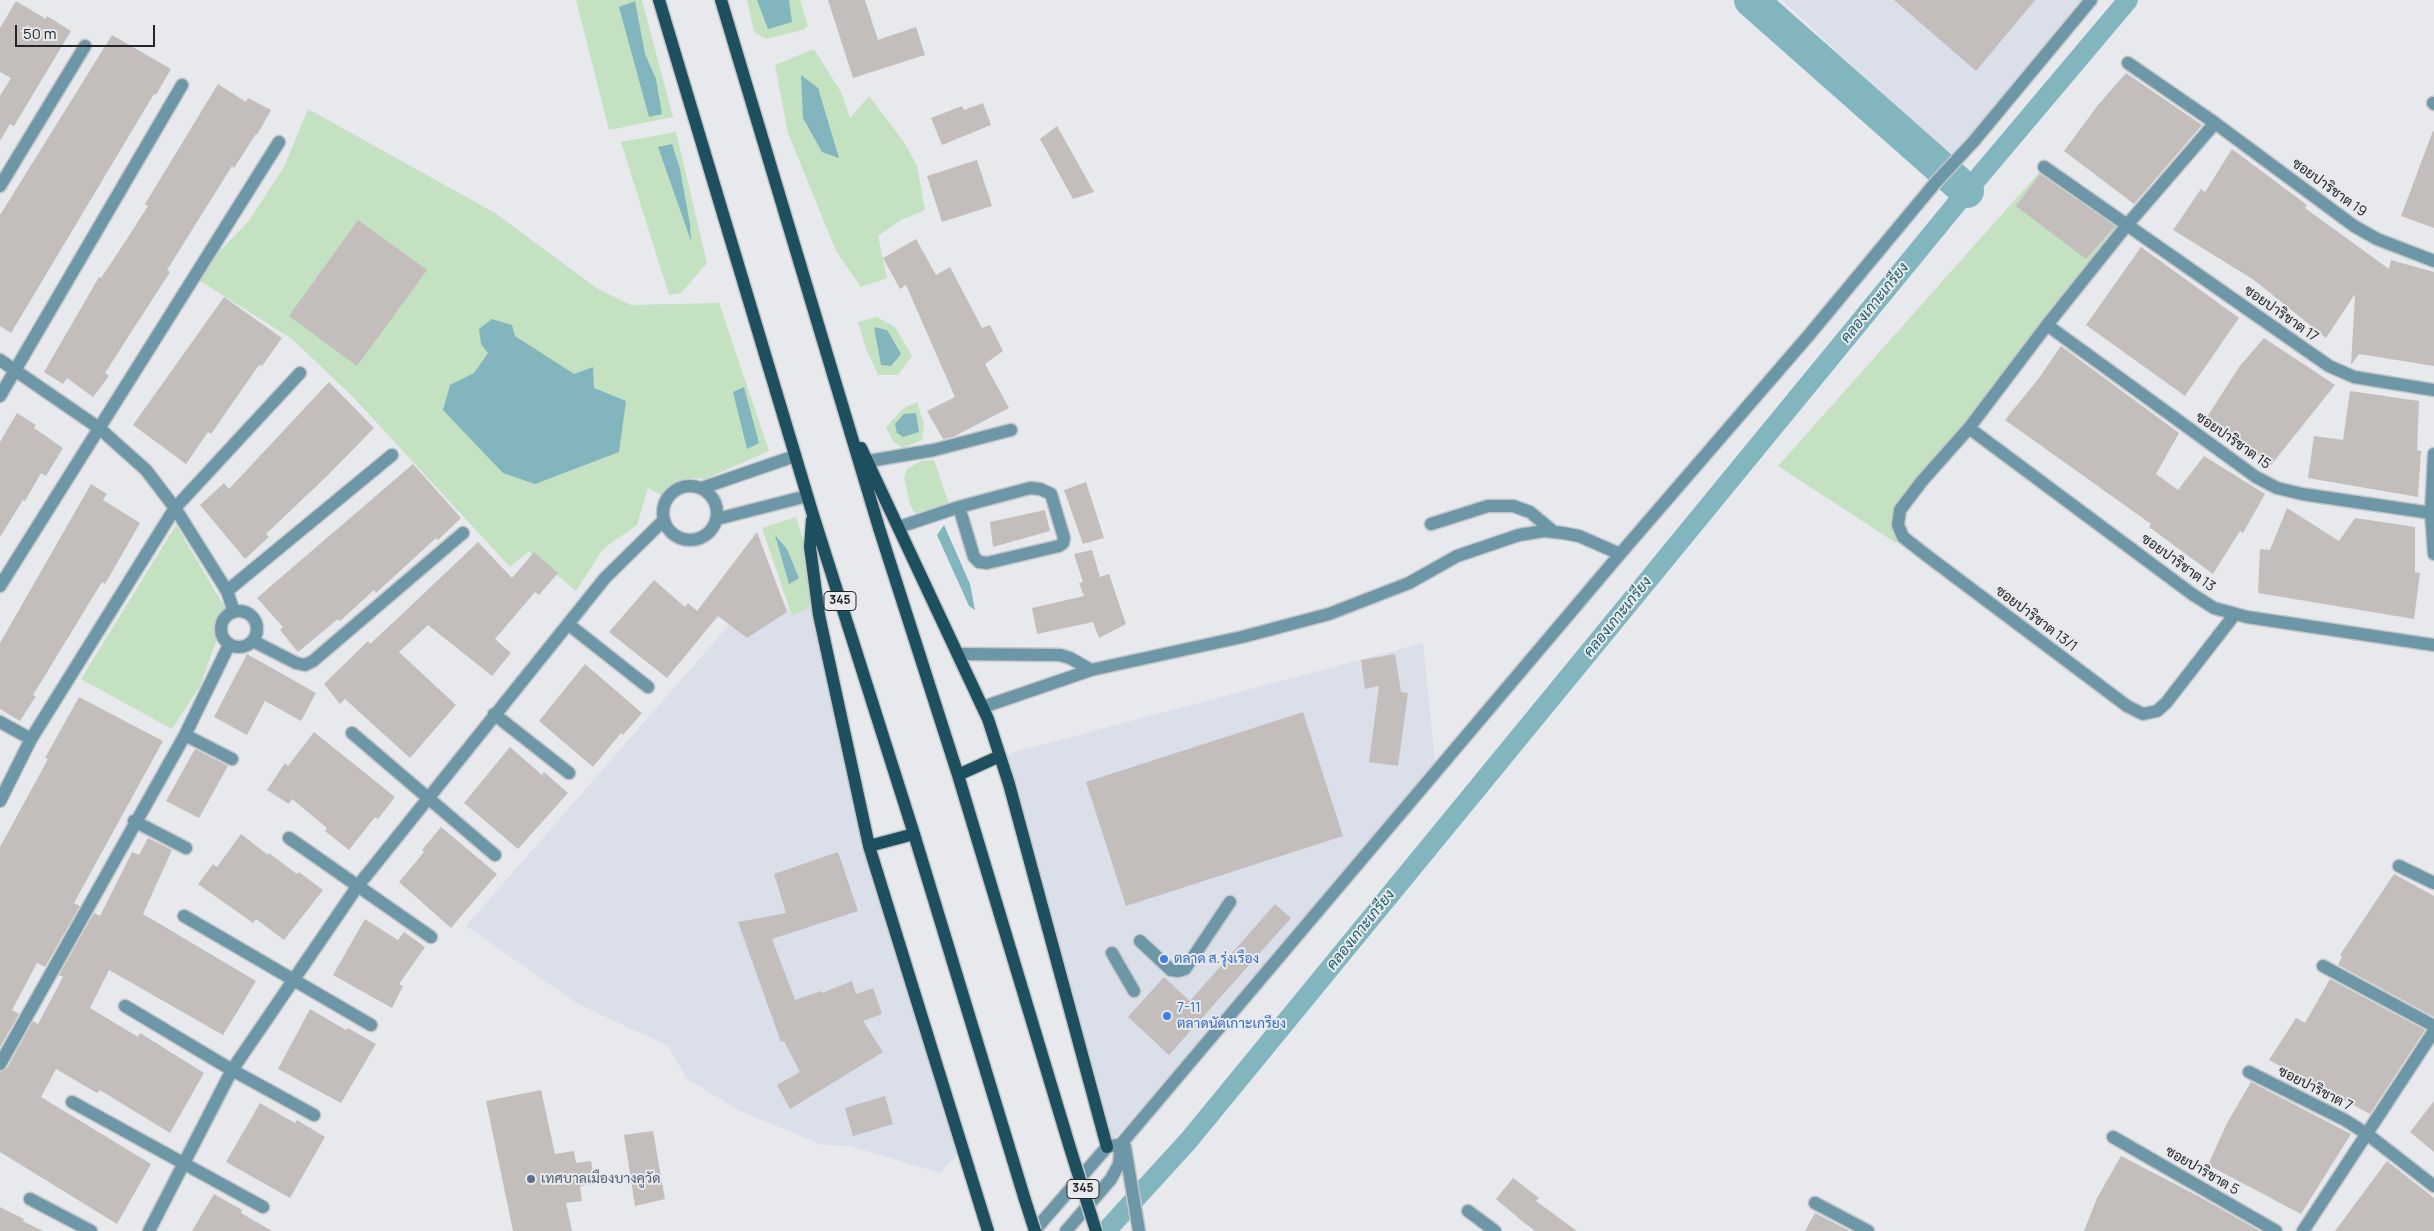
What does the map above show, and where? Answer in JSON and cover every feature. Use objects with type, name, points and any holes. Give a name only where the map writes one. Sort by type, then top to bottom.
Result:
[{"type":"main road","name":"345","points":[[659,0],[812,515],[914,834],[1034,1231]]},
{"type":"main road","name":"345","points":[[721,0],[1096,1231]]},
{"type":"main road","points":[[850,428],[868,461],[983,707],[1000,756],[1107,1148]]},
{"type":"main road","points":[[812,515],[810,547],[819,615],[869,846],[988,1231]]},
{"type":"main road","points":[[958,775],[1000,756]]},
{"type":"main road","points":[[869,846],[914,834]]},
{"type":"street","points":[[1034,1231],[1107,1148],[1123,1142],[1936,182],[1974,141],[2091,0]]},
{"type":"street","points":[[0,186],[86,46]]},
{"type":"street","name":"ซอยปาริชาต 19","points":[[2128,63],[2216,123],[2354,226],[2377,239],[2434,261]]},
{"type":"street","points":[[0,396],[182,85]]},
{"type":"street","name":"ซอยปาริชาต 13/1","points":[[2216,123],[2127,225],[2047,325],[1969,428],[1922,481],[1900,510],[1898,525],[1904,537],[1926,555],[2127,706],[2143,714],[2157,711],[2203,657],[2235,614]]},
{"type":"street","points":[[0,586],[279,142]]},
{"type":"street","name":"ซอยปาริชาต 17","points":[[2044,166],[2329,366],[2354,377],[2434,390]]},
{"type":"street","name":"ซอยปาริชาต 15","points":[[2047,325],[2263,481],[2278,488],[2302,494],[2431,513]]},
{"type":"street","points":[[0,360],[99,428],[146,470],[175,508],[227,591],[234,612]]},
{"type":"street","points":[[0,801],[31,739],[175,508],[300,373]]},
{"type":"street","name":"ซอยปาริชาต 13","points":[[1969,428],[2192,594],[2214,608],[2235,614],[2434,645]]},
{"type":"street","points":[[868,461],[934,450],[1010,430]]},
{"type":"street","points":[[2434,454],[2431,513],[2434,547]]},
{"type":"street","points":[[227,591],[392,455]]},
{"type":"street","points":[[702,488],[713,498],[716,504],[717,519],[715,526],[705,537],[691,541],[677,537],[667,527],[664,520],[664,505],[673,492],[687,486],[702,488],[795,456]]},
{"type":"street","points":[[899,527],[958,507],[1030,488],[1051,494],[1064,538],[1063,543],[1059,546],[987,563],[979,562],[974,557],[958,507]]},
{"type":"street","points":[[717,519],[807,496]]},
{"type":"street","points":[[1431,524],[1488,506],[1513,506],[1530,512],[1554,532]]},
{"type":"street","points":[[149,1231],[232,1070],[357,887],[605,578],[664,520]]},
{"type":"street","points":[[983,707],[1091,670],[1242,637],[1329,614],[1409,583],[1457,556],[1519,535],[1544,531],[1579,536],[1620,554]]},
{"type":"street","points":[[253,641],[296,664],[305,666],[463,533]]},
{"type":"street","points":[[234,612],[247,613],[252,617],[257,629],[253,641],[246,646],[238,648],[230,645],[221,634],[223,620],[234,612]]},
{"type":"street","points":[[568,624],[648,687]]},
{"type":"street","points":[[0,1064],[134,821],[185,735],[230,645]]},
{"type":"street","points":[[958,654],[1060,655],[1070,658],[1091,670]]},
{"type":"street","points":[[494,714],[569,773]]},
{"type":"street","points":[[0,722],[31,739]]},
{"type":"street","points":[[352,733],[496,855]]},
{"type":"street","points":[[185,735],[232,759]]},
{"type":"street","points":[[134,821],[186,848]]},
{"type":"street","points":[[289,838],[431,937]]},
{"type":"street","points":[[2399,866],[2434,883]]},
{"type":"street","points":[[1140,941],[1171,970],[1185,969],[1230,902]]},
{"type":"street","points":[[184,916],[371,1025]]},
{"type":"street","points":[[1112,953],[1134,991]]},
{"type":"street","points":[[2323,966],[2434,1026]]},
{"type":"street","points":[[125,1006],[232,1070],[314,1115]]},
{"type":"street","points":[[2303,1231],[2434,1031]]},
{"type":"street","name":"ซอยปาริชาต 7","points":[[2249,1072],[2345,1120],[2367,1134],[2434,1186]]},
{"type":"street","points":[[72,1102],[263,1207]]},
{"type":"street","name":"ซอยปาริชาต 5","points":[[2113,1136],[2276,1231]]},
{"type":"street","points":[[1123,1142],[1139,1231]]},
{"type":"street","points":[[1066,1231],[1112,1179],[1119,1164],[1123,1142]]},
{"type":"street","points":[[30,1199],[91,1231]]},
{"type":"street","points":[[1815,1203],[1868,1231]]},
{"type":"street","points":[[1468,1211],[1495,1231]]},
{"type":"shaded area","points":[[1782,0],[2089,0],[1954,161]]},
{"type":"shaded area","points":[[770,578],[792,615],[817,603],[878,878],[963,1149],[940,1173],[850,1146],[822,1145],[740,1111],[686,1078],[668,1046],[578,1004],[466,926]]},
{"type":"shaded area","name":"ตลาด ส.รุ่งเรือง","points":[[1423,643],[1436,771],[1107,1147],[1000,756]]},
{"type":"green space","points":[[576,0],[642,0],[673,117],[609,130]]},
{"type":"green space","points":[[747,0],[800,0],[808,26],[803,30],[766,39],[754,32]]},
{"type":"green space","points":[[814,49],[841,92],[850,118],[869,96],[904,142],[917,166],[925,210],[901,220],[878,236],[887,278],[861,287],[836,251],[788,133],[775,65]]},
{"type":"green space","points":[[308,109],[495,213],[598,289],[631,305],[719,303],[769,451],[705,479],[693,478],[681,481],[671,488],[664,497],[648,488],[637,525],[603,549],[576,591],[529,551],[510,567],[353,397],[292,339],[194,277],[248,222],[284,167]]},
{"type":"green space","points":[[676,132],[707,263],[681,293],[669,295],[621,142]]},
{"type":"green space","points":[[2044,167],[2127,225],[1900,510],[1903,537],[1896,543],[1778,466]]},
{"type":"green space","points":[[877,317],[895,327],[912,356],[898,375],[878,375],[866,349],[858,322]]},
{"type":"green space","points":[[917,402],[924,424],[922,440],[902,448],[893,441],[886,427],[904,408]]},
{"type":"green space","points":[[934,460],[950,507],[915,513],[910,505],[904,477],[907,469],[921,461]]},
{"type":"green space","points":[[796,517],[807,552],[811,588],[809,607],[792,616],[762,528]]},
{"type":"green space","points":[[176,525],[227,611],[200,686],[172,729],[81,679]]},
{"type":"water","points":[[757,0],[789,0],[792,22],[768,29]]},
{"type":"water","points":[[635,1],[645,54],[656,79],[662,114],[649,117],[619,7]]},
{"type":"water","points":[[801,75],[818,88],[839,158],[822,152],[803,118]]},
{"type":"water","points":[[672,144],[680,169],[690,224],[691,241],[658,147]]},
{"type":"water","points":[[492,319],[512,325],[515,336],[574,374],[593,367],[594,388],[626,401],[619,452],[535,484],[503,473],[443,410],[450,385],[474,373],[488,353],[481,344],[479,329]]},
{"type":"water","points":[[874,327],[887,330],[901,354],[891,366],[881,365]]},
{"type":"water","points":[[744,387],[759,443],[747,449],[733,392]]},
{"type":"water","points":[[916,413],[919,432],[903,437],[897,433],[895,424],[904,414]]},
{"type":"water","points":[[944,525],[970,584],[975,610],[969,606],[937,535]]},
{"type":"water","points":[[775,535],[787,549],[799,578],[789,584]]},
{"type":"building","points":[[828,0],[865,0],[878,40],[916,27],[925,55],[853,78]]},
{"type":"building","points":[[1894,0],[2035,0],[1976,71]]},
{"type":"building","points":[[16,1],[46,19],[47,16],[71,31],[14,126],[10,124],[0,141],[0,96],[11,78],[0,72],[0,28]]},
{"type":"building","points":[[112,35],[171,69],[156,95],[154,94],[11,333],[0,326],[0,215]]},
{"type":"building","points":[[2126,73],[2202,125],[2134,204],[2064,151],[2098,105]]},
{"type":"building","points":[[218,84],[246,102],[248,98],[271,110],[257,135],[234,168],[232,166],[167,270],[170,272],[105,373],[109,376],[93,397],[67,378],[63,384],[44,372],[99,277],[101,278],[148,206],[145,204]]},
{"type":"building","points":[[983,103],[991,125],[942,145],[931,118],[962,106],[964,110]]},
{"type":"building","points":[[1057,126],[1094,192],[1073,199],[1040,139]]},
{"type":"building","points":[[2434,131],[2434,228],[2401,216]]},
{"type":"building","points":[[2232,149],[2307,205],[2305,208],[2389,269],[2391,260],[2434,272],[2434,366],[2359,354],[2351,365],[2355,294],[2326,338],[2254,280],[2173,230],[2201,189],[2205,192]]},
{"type":"building","points":[[977,160],[992,206],[942,222],[927,176]]},
{"type":"building","points":[[2040,174],[2115,226],[2086,259],[2016,206]]},
{"type":"building","points":[[358,220],[427,270],[357,366],[289,316]]},
{"type":"building","points":[[916,239],[936,275],[950,267],[982,328],[990,325],[1003,351],[985,364],[1009,408],[953,437],[943,439],[927,411],[955,397],[906,285],[900,289],[883,258]]},
{"type":"building","points":[[2141,247],[2239,318],[2185,396],[2086,325]]},
{"type":"building","points":[[224,297],[282,338],[262,366],[259,365],[211,434],[208,432],[186,464],[133,425]]},
{"type":"building","points":[[2264,338],[2335,385],[2271,465],[2207,417],[2239,367]]},
{"type":"building","points":[[2061,346],[2179,433],[2156,474],[2178,490],[2204,456],[2265,494],[2243,533],[2240,531],[2213,574],[2149,527],[2151,524],[2005,420],[2039,378]]},
{"type":"building","points":[[329,382],[374,428],[266,534],[269,537],[245,559],[200,505],[224,483],[229,489]]},
{"type":"building","points":[[2350,391],[2419,401],[2417,450],[2421,451],[2418,497],[2308,478],[2314,436],[2343,440]]},
{"type":"building","points":[[17,413],[36,425],[34,428],[63,448],[46,476],[41,473],[25,501],[23,500],[0,537],[0,442]]},
{"type":"building","points":[[413,464],[461,518],[438,540],[436,538],[376,593],[374,590],[340,621],[338,619],[298,652],[280,630],[283,627],[257,598]]},
{"type":"building","points":[[1086,482],[1104,538],[1083,544],[1064,490]]},
{"type":"building","points":[[91,484],[107,494],[103,500],[140,523],[105,584],[102,582],[33,695],[36,696],[20,721],[0,709],[0,643]]},
{"type":"building","points":[[2287,508],[2339,541],[2355,518],[2415,527],[2415,572],[2420,573],[2414,619],[2258,593],[2260,549],[2270,550]]},
{"type":"building","points":[[1045,510],[1050,531],[993,547],[990,522]]},
{"type":"building","points":[[757,532],[787,612],[747,638],[718,616],[667,678],[609,632],[654,580],[685,607],[688,603],[697,611]]},
{"type":"building","points":[[478,542],[512,578],[534,552],[558,573],[539,595],[535,592],[495,639],[511,653],[492,676],[428,625],[399,652],[456,705],[410,758],[345,699],[340,704],[324,684],[368,641],[370,644]]},
{"type":"building","points":[[1092,550],[1100,577],[1109,574],[1126,624],[1099,638],[1093,622],[1037,634],[1032,608],[1084,596],[1079,583],[1083,582],[1074,554]]},
{"type":"building","points":[[247,654],[316,693],[301,721],[265,701],[247,735],[214,717]]},
{"type":"building","points":[[1395,654],[1401,692],[1408,693],[1398,766],[1369,762],[1379,686],[1365,689],[1361,660]]},
{"type":"building","points":[[585,664],[642,713],[623,735],[621,733],[593,767],[539,721]]},
{"type":"building","points":[[79,697],[163,741],[74,903],[80,906],[45,967],[37,963],[12,1010],[19,1014],[0,1047],[0,847],[48,759],[45,758]]},
{"type":"building","points":[[1303,712],[1343,836],[1126,906],[1086,782]]},
{"type":"building","points":[[314,732],[395,797],[378,819],[375,817],[349,850],[325,831],[327,828],[292,799],[289,804],[267,790],[285,763],[288,766]]},
{"type":"building","points":[[510,747],[542,775],[544,772],[568,793],[518,849],[464,803]]},
{"type":"building","points":[[195,749],[228,766],[199,818],[166,801]]},
{"type":"building","points":[[441,827],[497,874],[451,928],[399,882],[424,852],[422,850]]},
{"type":"building","points":[[241,834],[268,855],[269,853],[297,874],[299,872],[323,890],[284,940],[256,919],[253,923],[198,884],[213,864],[217,867]]},
{"type":"building","points":[[148,838],[172,850],[143,914],[256,981],[223,1035],[109,970],[90,1008],[138,1037],[140,1033],[204,1073],[170,1133],[100,1090],[97,1093],[56,1069],[41,1097],[151,1164],[117,1224],[0,1152],[0,1072],[7,1068],[33,1021],[38,1024],[63,977],[59,975],[94,913],[100,916],[132,852],[139,855]]},
{"type":"building","points":[[838,852],[858,911],[772,939],[795,1000],[821,991],[822,993],[852,981],[856,994],[873,988],[882,1014],[863,1021],[883,1052],[790,1109],[777,1085],[800,1072],[784,1041],[781,1042],[738,922],[786,913],[774,874]]},
{"type":"building","points":[[2394,874],[2434,896],[2434,1017],[2338,965],[2342,957],[2340,955]]},
{"type":"building","points":[[1275,904],[1291,918],[1169,1055],[1128,1017],[1164,977],[1190,1001]]},
{"type":"building","points":[[365,919],[398,940],[404,932],[425,947],[399,984],[403,986],[392,1008],[333,975]]},
{"type":"building","points":[[2330,979],[2425,1030],[2370,1114],[2269,1060],[2296,1018],[2305,1023]]},
{"type":"building","points":[[310,1009],[346,1030],[348,1028],[376,1044],[341,1103],[278,1069]]},
{"type":"building","points":[[2251,1082],[2351,1134],[2301,1214],[2208,1165],[2227,1123]]},
{"type":"building","name":"เทศบาลเมืองบางคูวัด","points":[[541,1090],[555,1154],[574,1151],[576,1163],[591,1161],[595,1184],[580,1186],[582,1201],[566,1203],[572,1231],[513,1231],[486,1101]]},
{"type":"building","points":[[885,1096],[893,1124],[853,1136],[845,1108]]},
{"type":"building","points":[[2434,1101],[2434,1152],[2410,1132]]},
{"type":"building","points":[[260,1103],[295,1123],[297,1120],[325,1137],[290,1198],[226,1162]]},
{"type":"building","points":[[653,1131],[665,1199],[635,1206],[624,1135]]},
{"type":"building","points":[[2121,1156],[2260,1231],[2084,1231],[2097,1198]]},
{"type":"building","points":[[2387,1161],[2434,1198],[2434,1231],[2335,1231]]},
{"type":"building","points":[[1513,1178],[1539,1198],[1536,1201],[1577,1231],[1535,1231],[1522,1221],[1496,1199]]},
{"type":"building","points":[[214,1194],[242,1210],[241,1213],[272,1231],[192,1231]]},
{"type":"building","points":[[0,1207],[24,1219],[23,1221],[43,1231],[0,1231]]},
{"type":"building","points":[[1815,1213],[1850,1231],[1805,1231]]},
{"type":"waterway","points":[[1751,0],[1967,191]]},
{"type":"waterway","name":"คลองเกาะเกรียง","points":[[1106,1231],[1189,1140],[1967,191],[2128,0]]},
{"type":"place","name":"ตลาด ส.รุ่งเรือง","points":[[1164,959]]},
{"type":"place","name":"7-11 ตลาดนัดเกาะเกรียง","points":[[1167,1016]]},
{"type":"place","name":"เทศบาลเมืองบางคูวัด","points":[[531,1179]]}]
